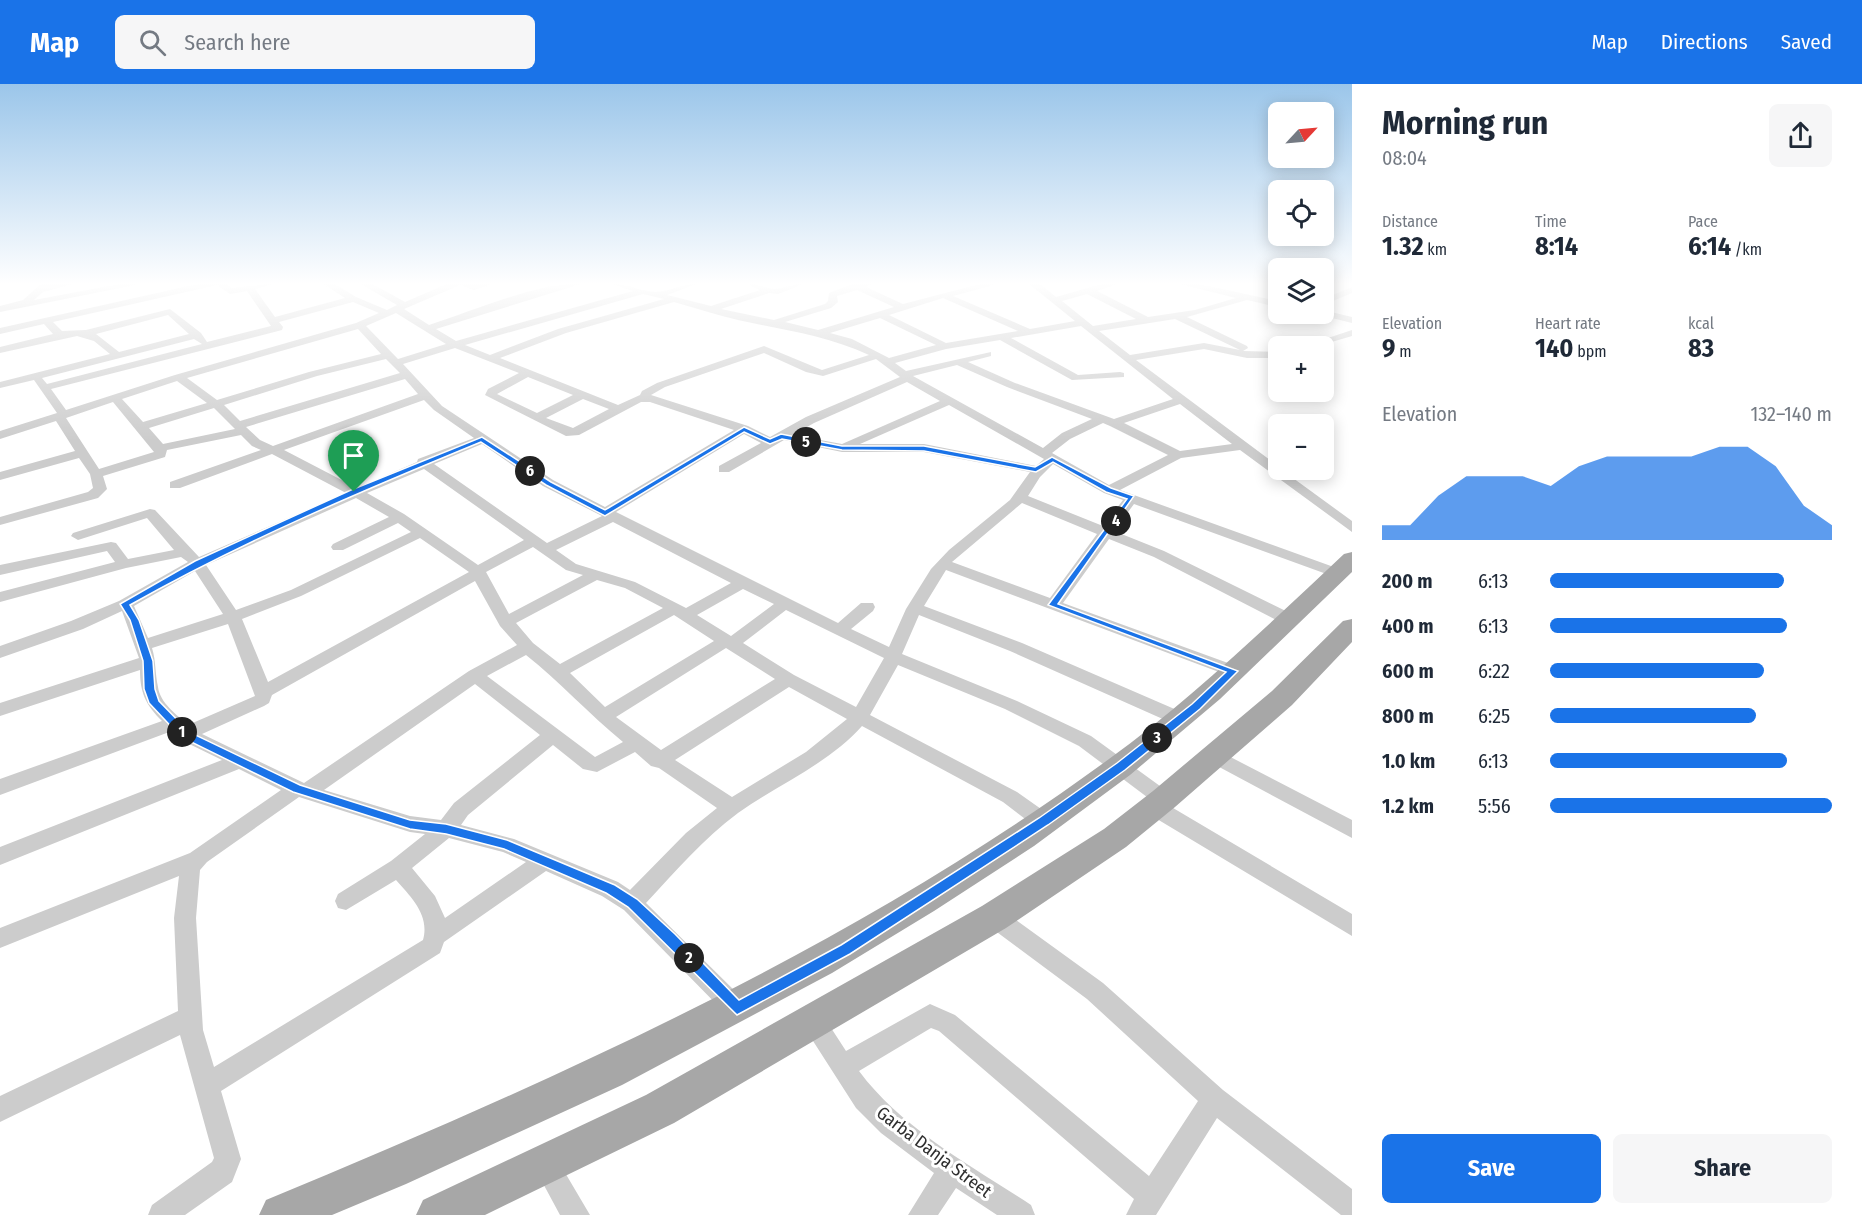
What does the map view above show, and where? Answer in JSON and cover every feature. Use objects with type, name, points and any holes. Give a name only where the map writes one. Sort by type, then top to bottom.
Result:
[{"type":"main road","points":[[281,1215],[531,1110],[737,1008],[845,949],[1044,822],[1121,766],[1180,719],[1345,566]]},
{"type":"main road","points":[[438,1215],[660,1109],[994,917],[1115,838],[1159,803],[1282,698],[1352,627]]},
{"type":"street","points":[[0,350],[57,336]]},
{"type":"street","points":[[92,336],[117,356]]},
{"type":"street","points":[[0,385],[194,336]]},
{"type":"street","points":[[198,336],[225,363]]},
{"type":"street","points":[[44,388],[236,336]]},
{"type":"street","points":[[283,336],[288,346]]},
{"type":"street","points":[[0,435],[114,397],[323,336]]},
{"type":"street","points":[[370,336],[438,408],[548,483],[742,583],[895,657],[1052,724],[1085,741],[1121,766],[1159,803],[1352,926]]},
{"type":"street","points":[[439,336],[454,344],[618,409]]},
{"type":"street","points":[[140,427],[313,374],[392,359],[483,336]]},
{"type":"street","points":[[491,358],[549,336]]},
{"type":"street","points":[[829,336],[848,341],[883,359],[949,401],[1109,490],[1345,566]]},
{"type":"street","points":[[924,336],[945,346]]},
{"type":"street","points":[[645,398],[646,393],[661,385],[763,349],[823,374],[945,346],[1008,336]]},
{"type":"street","points":[[1100,336],[1352,528]]},
{"type":"street","points":[[1218,336],[1240,346],[1247,355]]},
{"type":"street","points":[[1002,337],[1076,378],[1120,375]]},
{"type":"street","points":[[1128,358],[1204,346],[1247,355],[1268,355]]},
{"type":"street","points":[[724,469],[850,401],[907,376],[987,354]]},
{"type":"street","points":[[147,361],[217,405],[256,443],[301,462],[399,517],[478,572],[506,622],[527,647],[560,672],[603,716],[658,761],[731,807]]},
{"type":"street","points":[[957,361],[1011,385],[1114,423],[1178,454]]},
{"type":"street","points":[[528,373],[490,393],[570,433],[645,398],[776,439],[842,448],[924,448],[1036,470]]},
{"type":"street","points":[[160,448],[240,429],[406,375]]},
{"type":"street","points":[[0,521],[93,495],[100,489],[96,474],[37,376]]},
{"type":"street","points":[[175,485],[426,395]]},
{"type":"street","points":[[538,417],[583,395]]},
{"type":"street","points":[[96,474],[161,454],[160,448],[114,397]]},
{"type":"street","points":[[1114,423],[1180,399]]},
{"type":"street","points":[[842,448],[949,401]]},
{"type":"street","points":[[632,903],[691,843],[731,807],[817,753],[858,717],[875,696],[895,657],[915,608],[943,564],[1019,497],[1036,470],[1066,436],[1102,418]]},
{"type":"street","points":[[264,692],[478,572],[609,515],[744,429]]},
{"type":"street","points":[[0,652],[77,625],[125,604],[198,562],[423,462],[482,439]]},
{"type":"street","points":[[1109,490],[1178,454],[1242,446]]},
{"type":"street","points":[[0,476],[82,453]]},
{"type":"street","points":[[423,462],[542,544],[571,567],[630,585],[680,612],[788,679],[1010,797],[1044,822]]},
{"type":"street","points":[[1019,497],[1108,532],[1288,619]]},
{"type":"street","points":[[1053,605],[1131,498]]},
{"type":"street","points":[[0,788],[263,699],[264,692],[233,617],[198,562],[184,552],[150,513],[78,536]]},
{"type":"street","points":[[338,547],[399,517]]},
{"type":"street","points":[[0,710],[296,593],[421,532]]},
{"type":"street","points":[[0,570],[111,546],[124,564]]},
{"type":"street","points":[[0,597],[124,564],[184,552]]},
{"type":"street","points":[[943,564],[1233,671]]},
{"type":"street","points":[[506,622],[595,575]]},
{"type":"street","points":[[560,672],[742,583]]},
{"type":"street","points":[[603,716],[729,643],[785,603]]},
{"type":"street","points":[[125,604],[134,620],[145,653],[149,689],[155,703],[179,729],[237,762],[301,790],[410,824],[446,829],[507,845],[610,889],[632,903],[737,1008]]},
{"type":"street","points":[[840,630],[867,607]]},
{"type":"street","points":[[915,608],[1016,647],[1180,719]]},
{"type":"street","points":[[0,938],[195,860],[475,675],[527,647]]},
{"type":"street","points":[[475,675],[590,764],[597,765],[636,743]]},
{"type":"street","points":[[658,761],[788,679]]},
{"type":"street","points":[[346,901],[398,867],[446,829],[461,809],[554,734]]},
{"type":"street","points":[[1215,756],[1352,830]]},
{"type":"street","points":[[0,855],[237,762]]},
{"type":"street","points":[[162,1215],[222,1172],[228,1159],[190,1030],[186,918],[190,867],[195,860]]},
{"type":"street","points":[[206,1086],[425,952],[432,946],[437,935],[545,861]]},
{"type":"street","points":[[398,867],[433,911],[437,935]]},
{"type":"street","points":[[994,917],[1095,991],[1214,1099],[1352,1206]]},
{"type":"street","points":[[842,1067],[930,1016],[947,1023],[1146,1206],[1214,1099]]},
{"type":"street","points":[[0,1109],[190,1018]]},
{"type":"street","name":"Garba Danja Street","points":[[814,1022],[854,1086],[875,1110],[1020,1215]]},
{"type":"street","points":[[545,1162],[576,1215]]},
{"type":"street","points":[[922,1215],[953,1168]]},
{"type":"route","points":[[744,429],[770,442],[781,436],[818,446],[924,448],[1036,470],[1052,459],[1109,490],[1131,498],[1053,605],[1233,671],[1196,706],[1121,766],[1044,822],[845,949],[737,1008],[632,903],[610,889],[507,845],[446,829],[410,824],[297,789],[237,762],[185,734],[155,703],[149,689],[148,661],[134,620],[125,604],[198,562],[354,492],[482,439],[548,483],[605,513],[744,429]]}]
